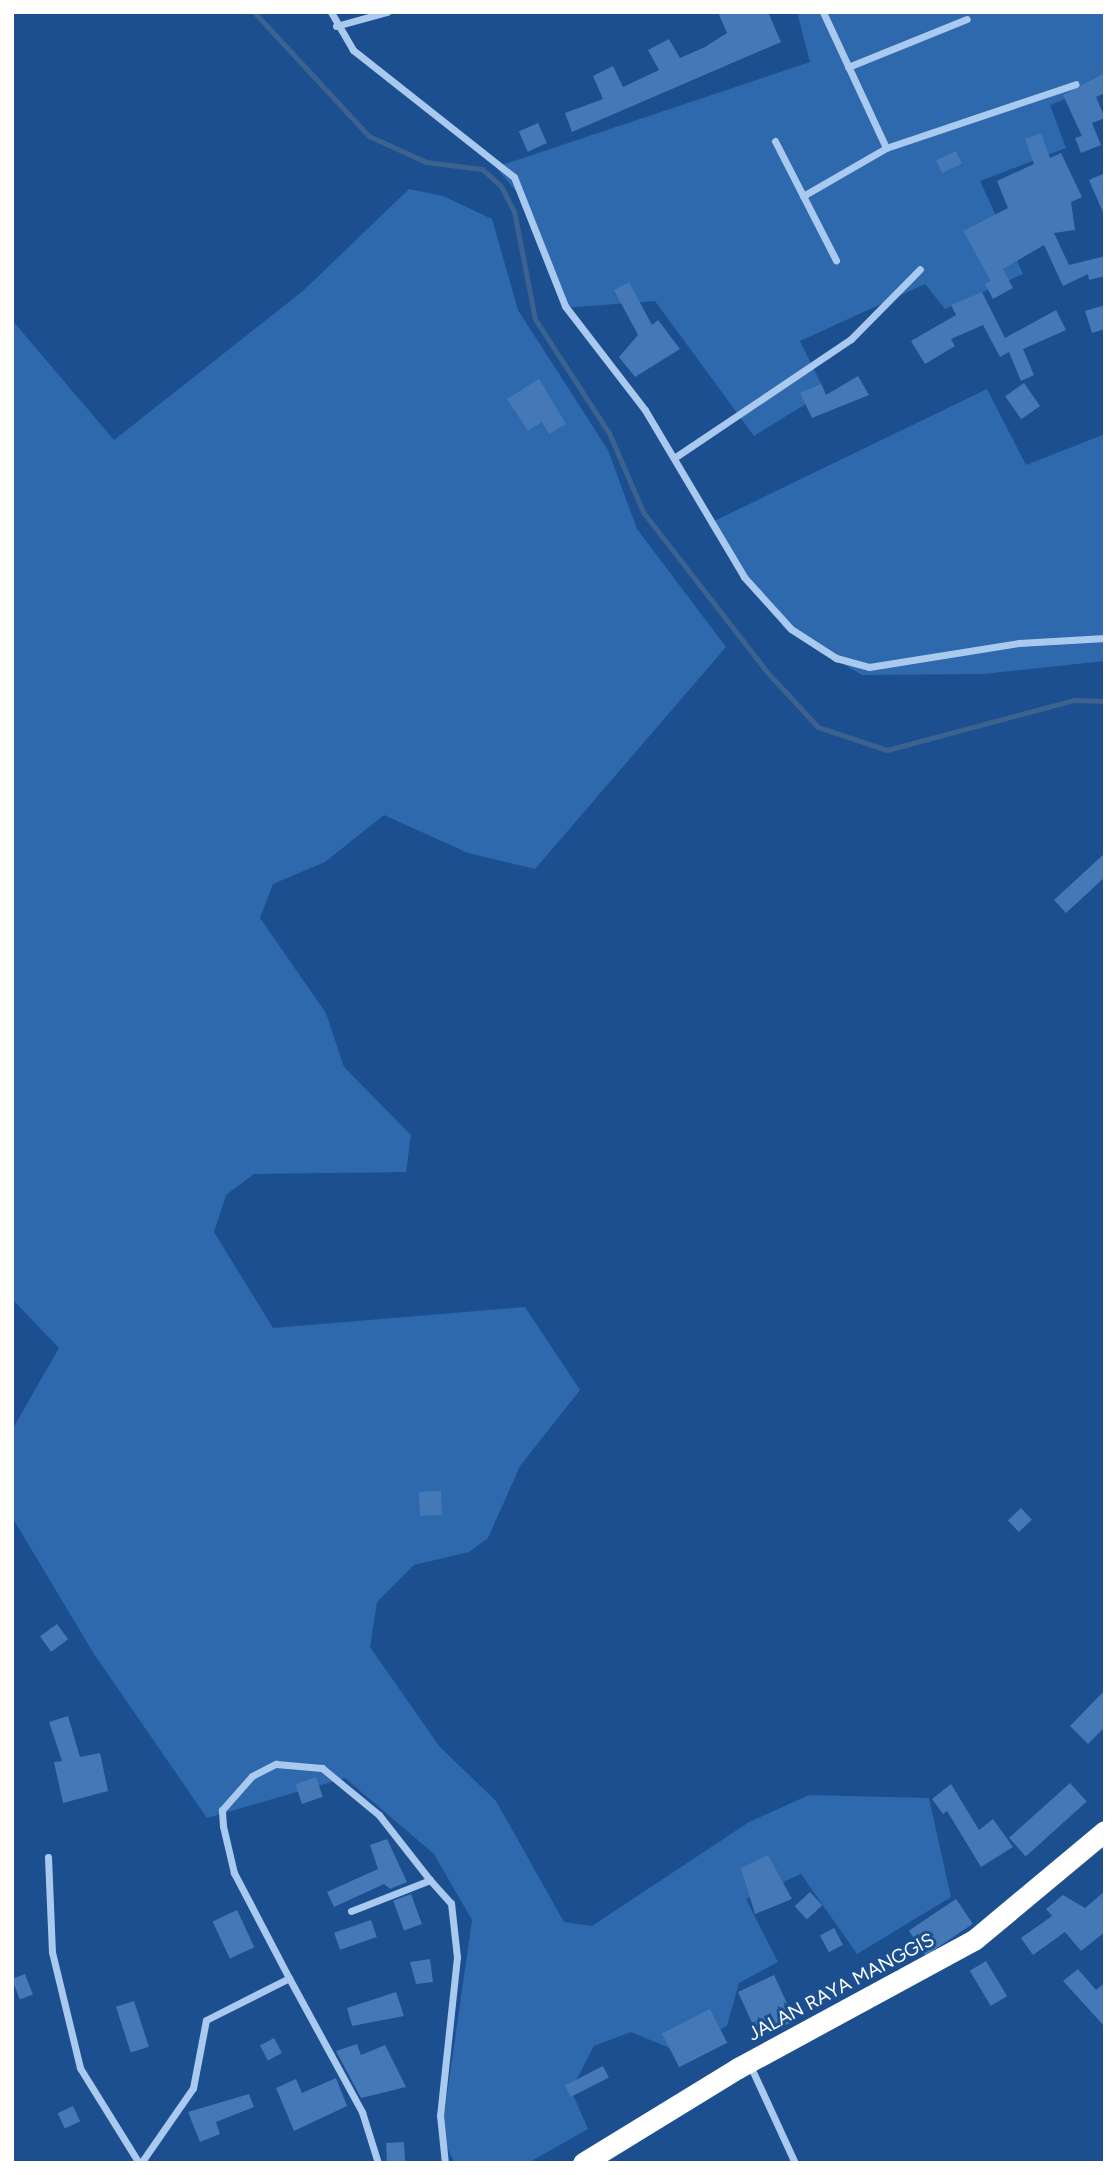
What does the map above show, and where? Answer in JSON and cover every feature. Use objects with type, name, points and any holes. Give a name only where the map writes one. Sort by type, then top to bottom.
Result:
[{"type":"highway","name":"JALAN RAYA MANGGIS","points":[[583,2163],[749,2063],[974,1940],[1105,1831]]},
{"type":"street","points":[[331,12],[336,26],[353,50],[514,177],[565,306],[674,458],[744,577],[791,629],[836,658],[889,666],[1019,643],[1105,638]]},
{"type":"street","points":[[336,26],[387,12]]},
{"type":"street","points":[[823,12],[886,148]]},
{"type":"street","points":[[848,67],[967,19]]},
{"type":"street","points":[[803,196],[886,148],[1076,84]]},
{"type":"street","points":[[775,141],[836,260]]},
{"type":"street","points":[[674,458],[851,339],[920,269]]},
{"type":"street","points":[[378,2163],[362,2112],[234,1873],[222,1810],[252,1776],[276,1764],[322,1768],[379,1815],[451,1903],[456,1930],[440,2115],[445,2163]]},
{"type":"street","points":[[48,1857],[52,1952],[80,2068],[140,2163],[193,2088],[206,2020],[289,1978]]},
{"type":"street","points":[[351,1911],[430,1880]]},
{"type":"street","points":[[749,2063],[795,2163]]},
{"type":"shaded area","points":[[797,12],[1105,12],[1105,84],[1050,105],[1066,148],[980,181],[1023,274],[945,309],[925,284],[800,341],[825,392],[754,436],[655,301],[564,308],[528,206],[496,167],[810,62]]},
{"type":"shaded area","points":[[409,189],[443,196],[492,219],[518,310],[608,450],[637,529],[726,647],[535,869],[468,853],[384,815],[325,862],[273,884],[260,918],[326,1013],[344,1067],[411,1135],[406,1172],[254,1174],[226,1195],[214,1232],[273,1328],[525,1307],[580,1390],[520,1466],[488,1538],[469,1552],[414,1565],[377,1602],[370,1647],[439,1746],[496,1801],[564,1922],[592,1926],[749,1822],[809,1795],[929,1798],[951,1897],[857,1954],[801,1874],[746,1899],[778,1962],[739,1983],[727,2026],[677,2051],[631,2032],[594,2046],[571,2090],[588,2129],[528,2163],[455,2163],[441,2137],[472,1920],[434,1854],[345,1778],[207,1818],[94,1654],[12,1517],[12,1430],[59,1348],[12,1299],[12,320],[114,440],[304,290]]},
{"type":"shaded area","points":[[987,389],[1026,465],[1105,434],[1105,661],[983,674],[862,675],[785,629],[708,524]]},
{"type":"building","points":[[718,12],[768,12],[781,42],[572,132],[565,113],[603,99],[593,76],[613,66],[623,87],[659,70],[648,50],[669,39],[680,58],[705,47],[727,33]]},
{"type":"building","points":[[1105,73],[1105,93],[1096,97],[1105,118],[1092,123],[1101,145],[1081,153],[1075,138],[1082,136],[1063,95]]},
{"type":"building","points":[[538,123],[547,143],[528,152],[519,132]]},
{"type":"building","points":[[1041,133],[1050,158],[1061,153],[1082,197],[1071,202],[1075,230],[1054,233],[1069,265],[1105,256],[1105,276],[1089,280],[1088,274],[1063,286],[1044,245],[1003,269],[1013,288],[993,299],[985,284],[991,281],[963,231],[1008,208],[997,181],[1034,164],[1025,139]]},
{"type":"building","points":[[956,151],[962,164],[942,173],[936,160]]},
{"type":"building","points":[[1105,173],[1105,217],[1089,180]]},
{"type":"building","points":[[629,282],[652,325],[658,320],[680,349],[635,377],[619,357],[638,335],[614,290]]},
{"type":"building","points":[[982,292],[1005,338],[1056,310],[1066,330],[1023,349],[1034,375],[1021,381],[1009,352],[1000,357],[983,325],[951,339],[955,346],[925,364],[911,341],[956,315],[951,305]]},
{"type":"building","points":[[1105,305],[1105,329],[1092,333],[1085,311]]},
{"type":"building","points":[[858,376],[869,395],[812,418],[800,393],[821,384],[826,395]]},
{"type":"building","points":[[539,379],[566,424],[549,434],[542,422],[528,431],[507,399]]},
{"type":"building","points":[[1024,383],[1040,406],[1021,419],[1005,396]]},
{"type":"building","points":[[1105,853],[1105,877],[1066,913],[1054,900]]},
{"type":"building","points":[[441,1491],[442,1515],[420,1516],[419,1492]]},
{"type":"building","points":[[1021,1508],[1032,1520],[1019,1532],[1008,1520]]},
{"type":"building","points":[[57,1624],[68,1639],[51,1652],[40,1636]]},
{"type":"building","points":[[1105,1690],[1105,1727],[1088,1744],[1070,1726]]},
{"type":"building","points":[[68,1716],[80,1757],[100,1753],[108,1791],[63,1803],[54,1762],[62,1761],[49,1722]]},
{"type":"building","points":[[316,1777],[323,1797],[302,1804],[295,1784]]},
{"type":"building","points":[[1070,1783],[1087,1802],[1026,1856],[1009,1838]]},
{"type":"building","points":[[951,1784],[979,1830],[993,1819],[1013,1847],[981,1867],[947,1811],[943,1814],[932,1799]]},
{"type":"building","points":[[387,1839],[407,1882],[390,1889],[384,1884],[334,1907],[327,1892],[378,1869],[370,1845]]},
{"type":"building","points":[[768,1855],[792,1899],[755,1914],[741,1868]]},
{"type":"building","points":[[1105,1891],[1105,1932],[1081,1951],[1065,1932],[1033,1955],[1021,1938],[1052,1916],[1046,1909],[1063,1895],[1085,1908]]},
{"type":"building","points":[[810,1892],[822,1905],[807,1919],[795,1906]]},
{"type":"building","points":[[411,1894],[422,1924],[404,1931],[393,1900]]},
{"type":"building","points":[[956,1899],[973,1924],[926,1956],[909,1931]]},
{"type":"building","points":[[237,1910],[254,1947],[230,1959],[213,1921]]},
{"type":"building","points":[[371,1920],[377,1937],[340,1950],[334,1933]]},
{"type":"building","points":[[834,1928],[843,1945],[829,1952],[820,1936]]},
{"type":"building","points":[[430,1959],[433,1982],[416,1984],[410,1962]]},
{"type":"building","points":[[986,1961],[1007,1996],[991,2006],[970,1971]]},
{"type":"building","points":[[1078,1969],[1096,1990],[1105,1983],[1105,2027],[1063,1981]]},
{"type":"building","points":[[25,1974],[33,1995],[20,2000],[12,1979]]},
{"type":"building","points":[[774,1975],[795,2021],[774,2030],[770,2020],[754,2027],[738,1992]]},
{"type":"building","points":[[396,1992],[404,2016],[352,2026],[347,2008]]},
{"type":"building","points":[[134,2001],[149,2047],[131,2053],[116,2007]]},
{"type":"building","points":[[710,2009],[727,2043],[679,2067],[662,2034]]},
{"type":"building","points":[[274,2038],[282,2053],[268,2061],[260,2046]]},
{"type":"building","points":[[357,2044],[361,2055],[385,2045],[406,2087],[361,2098],[336,2051]]},
{"type":"building","points":[[603,2066],[609,2078],[571,2097],[565,2086]]},
{"type":"building","points":[[336,2078],[347,2106],[294,2131],[276,2088],[296,2079],[302,2093]]},
{"type":"building","points":[[249,2094],[254,2107],[216,2122],[220,2134],[200,2142],[188,2112]]},
{"type":"building","points":[[73,2106],[80,2121],[65,2129],[58,2113]]},
{"type":"building","points":[[404,2142],[405,2163],[387,2163],[386,2143]]},
{"type":"waterway","points":[[254,12],[369,136],[426,162],[482,169],[501,186],[514,211],[535,319],[609,433],[643,512],[767,672],[818,727],[887,750],[1073,700],[1105,701]]}]
